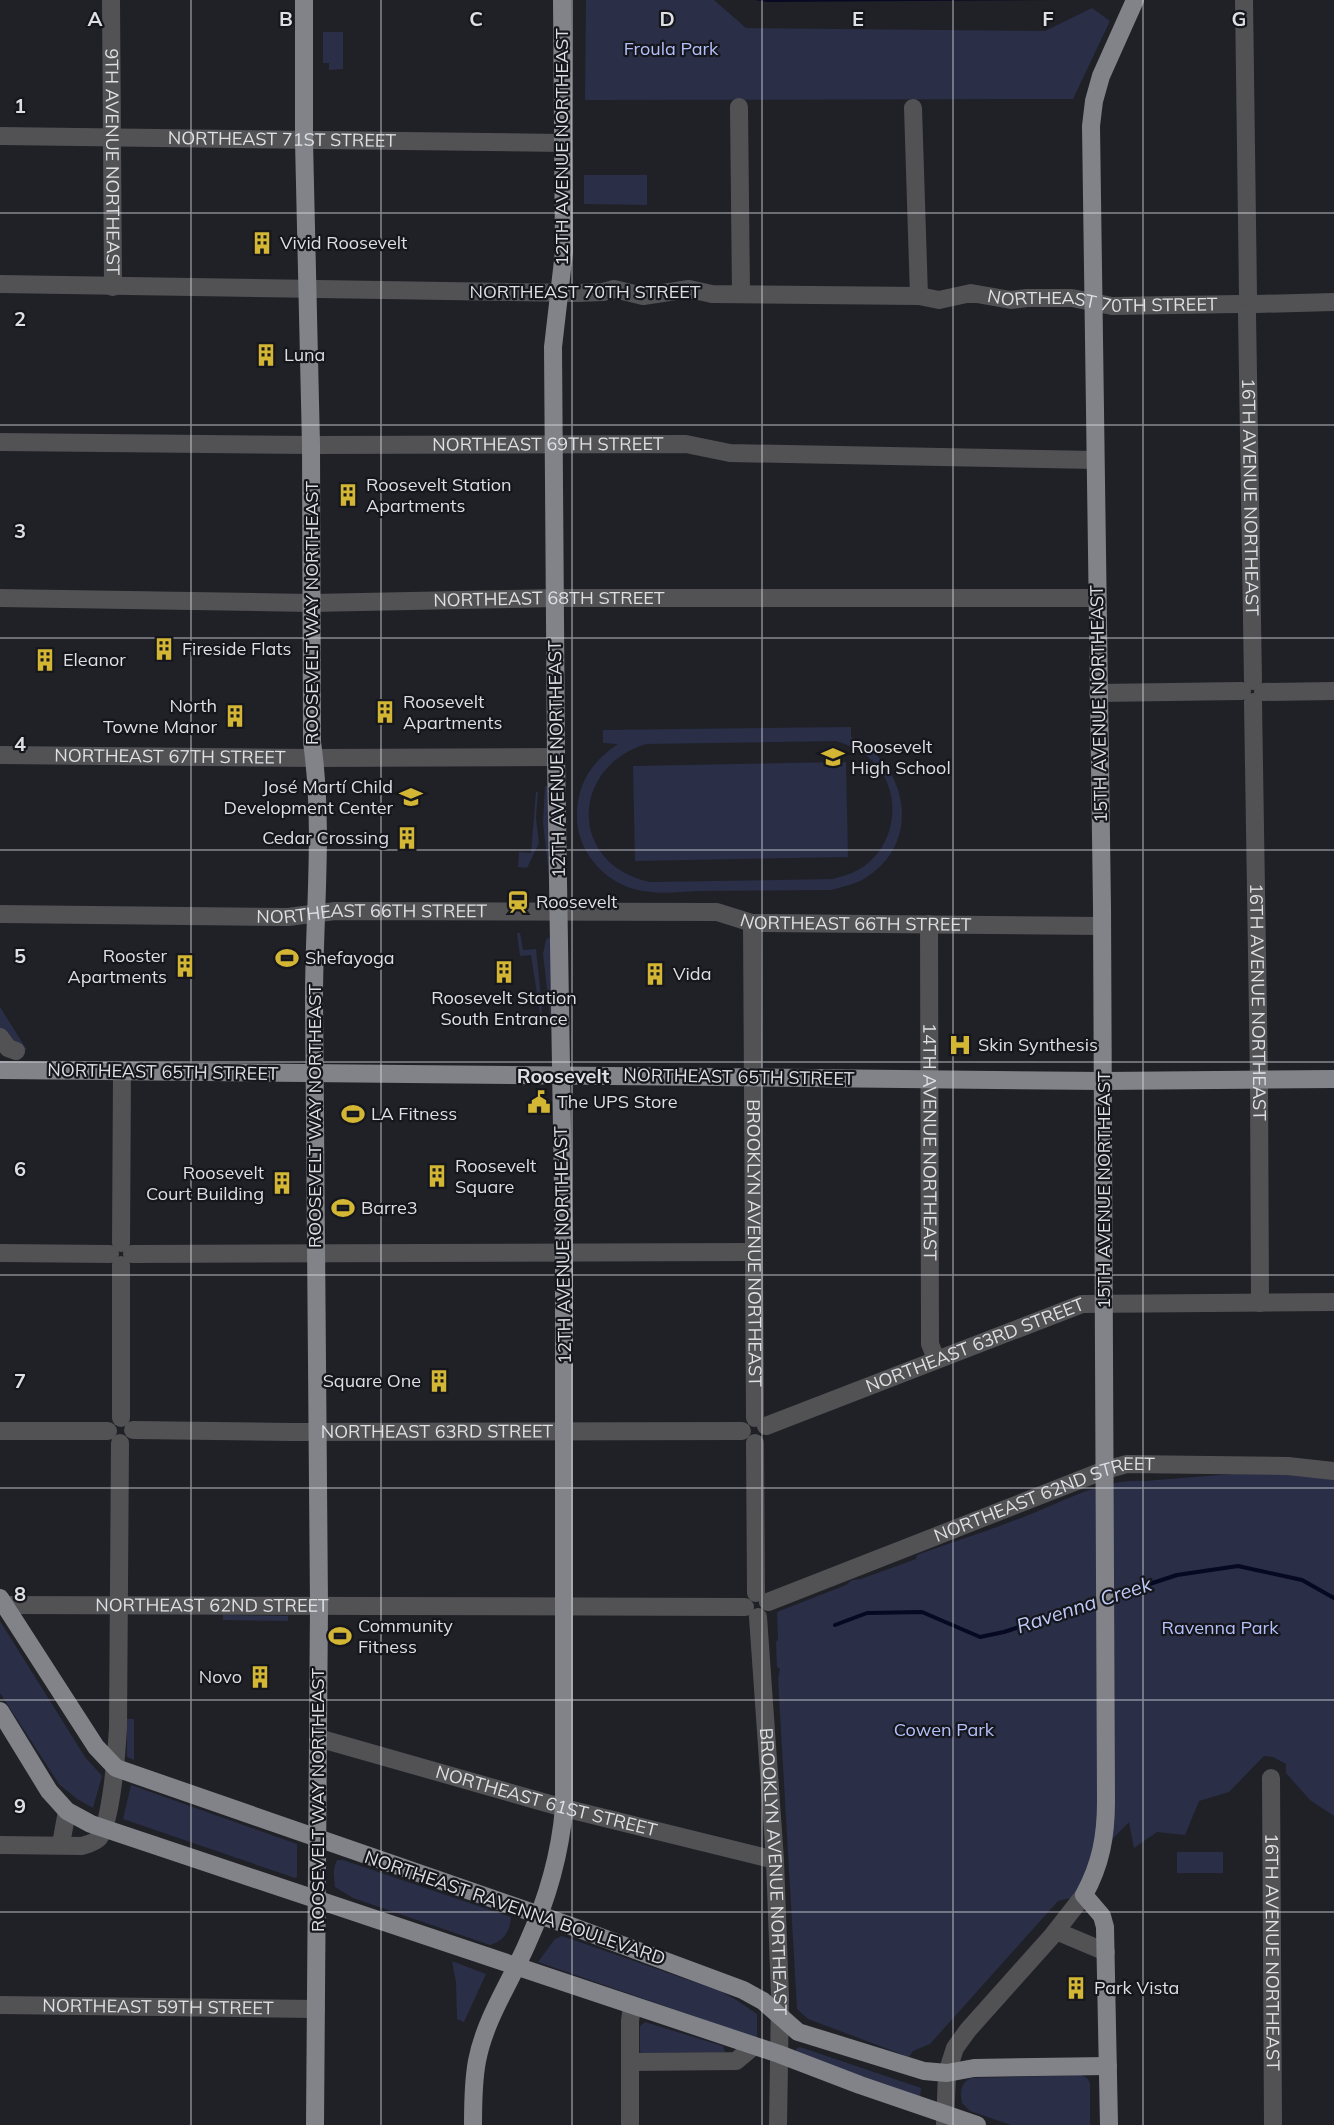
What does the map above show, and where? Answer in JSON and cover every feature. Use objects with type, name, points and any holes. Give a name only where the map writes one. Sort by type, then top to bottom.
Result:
[{"type":"main road","name":"ROOSEVELT WAY NORTHEAST","points":[[304,0],[304,141],[311,445],[312,742],[317,771],[318,899],[314,928],[319,1606],[315,2125]]},
{"type":"main road","name":"12TH AVENUE NORTHEAST","points":[[473,2125],[477,2059],[495,2007],[539,1916],[555,1869],[564,1808],[564,1253],[556,757],[553,347],[564,252],[562,0]]},
{"type":"main road","name":"15TH AVENUE NORTHEAST","points":[[1084,1895],[1094,1878],[1103,1849],[1106,1801],[1102,926],[1090,126],[1104,70],[1135,0]]},
{"type":"main road","name":"NORTHEAST 65TH STREET","points":[[0,1070],[561,1074],[929,1080],[1334,1079]]},
{"type":"main road","name":"NORTHEAST RAVENNA BOULEVARD","points":[[2,1602],[96,1747],[116,1768],[743,1990],[763,2001],[793,2030],[911,2068],[947,2073],[974,2068],[1108,2066]]},
{"type":"main road","points":[[0,1711],[49,1791],[67,1811],[91,1824],[779,2054],[945,2120],[977,2125]]},
{"type":"main road","points":[[1084,1895],[1102,1916],[1105,1927],[1109,2125]]},
{"type":"street","name":"9TH AVENUE NORTHEAST","points":[[111,0],[112,287]]},
{"type":"street","name":"16TH AVENUE NORTHEAST","points":[[1244,0],[1260,1302]]},
{"type":"street","points":[[739,107],[741,294]]},
{"type":"street","points":[[914,108],[919,296]]},
{"type":"street","name":"NORTHEAST 71ST STREET","points":[[0,136],[563,143]]},
{"type":"street","name":"NORTHEAST 70TH STREET","points":[[0,284],[308,290],[603,292],[614,289],[643,296],[689,289],[712,294],[919,296],[939,300],[971,293],[1011,300],[1072,298],[1112,306],[1334,302]]},
{"type":"street","name":"NORTHEAST 69TH STREET","points":[[0,442],[311,445],[686,444],[730,453],[1095,460]]},
{"type":"street","name":"NORTHEAST 68TH STREET","points":[[0,598],[311,603],[555,598],[1097,598]]},
{"type":"street","points":[[1098,693],[1334,691]]},
{"type":"street","name":"NORTHEAST 67TH STREET","points":[[0,755],[314,758],[556,757]]},
{"type":"street","name":"NORTHEAST 66TH STREET","points":[[0,914],[288,917],[335,911],[717,912],[752,923],[1102,926]]},
{"type":"street","name":"BROOKLYN AVENUE NORTHEAST","points":[[752,923],[757,1605],[776,1860],[780,2015],[778,2125]]},
{"type":"street","name":"14TH AVENUE NORTHEAST","points":[[928,924],[930,1344],[936,1359]]},
{"type":"street","points":[[0,1037],[8,1048],[16,1051]]},
{"type":"street","points":[[0,1845],[61,1844],[72,1847],[92,1843],[100,1837],[104,1827],[116,1768],[120,1606],[122,1071]]},
{"type":"street","points":[[0,1253],[753,1252]]},
{"type":"street","name":"NORTHEAST 63RD STREET","points":[[0,1431],[564,1432],[754,1429],[1082,1304],[1334,1302]]},
{"type":"street","name":"NORTHEAST 62ND STREET","points":[[2,1602],[120,1606],[757,1605],[1105,1470],[1127,1464],[1288,1466],[1334,1470]]},
{"type":"street","name":"NORTHEAST 61ST STREET","points":[[318,1738],[564,1808],[776,1860]]},
{"type":"street","name":"16TH AVENUE NORTHEAST","points":[[1271,1778],[1273,2125]]},
{"type":"street","points":[[61,1844],[67,1811]]},
{"type":"street","points":[[945,2120],[947,2073],[955,2048],[1084,1895]]},
{"type":"street","points":[[1056,1931],[1106,1952]]},
{"type":"street","name":"NORTHEAST 59TH STREET","points":[[0,2005],[316,2009]]},
{"type":"street","points":[[630,2125],[632,2006]]},
{"type":"street","points":[[630,2062],[736,2061],[754,2046]]},
{"type":"green space","name":"Froula Park","points":[[586,0],[714,0],[746,28],[1045,31],[1092,8],[1110,21],[1073,99],[585,100]]},
{"type":"green space","points":[[323,32],[343,32],[343,69],[329,70],[329,63],[323,63]]},
{"type":"green space","points":[[584,175],[647,175],[647,205],[584,204]]},
{"type":"green space","points":[[851,727],[851,737],[871,750],[886,766],[896,786],[902,806],[901,827],[894,847],[881,865],[862,880],[831,890],[658,893],[622,885],[602,871],[593,861],[581,840],[578,828],[578,804],[583,783],[601,758],[618,744],[603,743],[603,730]],"holes":[[[836,741],[869,758],[880,770],[892,798],[890,829],[884,843],[875,856],[856,871],[833,879],[650,882],[623,872],[604,857],[593,837],[589,816],[592,794],[603,773],[621,756],[646,744]]]},
{"type":"green space","points":[[846,762],[848,857],[635,861],[633,766]]},
{"type":"green space","points":[[545,786],[550,787],[550,884],[543,823]]},
{"type":"green space","points":[[536,792],[538,792],[536,818],[539,843],[527,868],[518,867],[519,852],[531,853]]},
{"type":"green space","points":[[517,933],[520,933],[523,950],[536,949],[542,1007],[541,1020],[531,955],[520,956]]},
{"type":"green space","points":[[552,937],[552,1032],[543,954],[546,939]]},
{"type":"green space","points":[[0,1007],[27,1050],[0,1049]]},
{"type":"green space","name":"Cowen Park","points":[[1245,1473],[1334,1474],[1334,1816],[1310,1800],[1286,1773],[1286,1764],[1273,1757],[1264,1756],[1229,1792],[1199,1801],[1185,1835],[1157,1832],[1134,1848],[1129,1822],[1103,1849],[1084,1895],[1058,1901],[930,2044],[913,2051],[909,2057],[808,2019],[797,2009],[778,1679],[780,1669],[777,1667],[777,1612],[846,1585],[852,1580],[861,1579],[916,1559],[917,1555],[1099,1487],[1129,1481]]},
{"type":"green space","points":[[223,1615],[288,1616],[288,1621],[223,1620]]},
{"type":"green space","points":[[0,1621],[85,1757],[102,1776],[93,1808],[77,1799],[59,1784],[0,1693]]},
{"type":"green space","points":[[127,1719],[134,1719],[134,1760],[127,1757]]},
{"type":"green space","points":[[131,1785],[297,1844],[297,1877],[123,1819]]},
{"type":"green space","points":[[1177,1852],[1223,1852],[1223,1873],[1177,1873]]},
{"type":"green space","points":[[337,1860],[343,1860],[511,1917],[508,1931],[503,1938],[490,1945],[353,1898],[335,1887],[334,1870]]},
{"type":"green space","points":[[562,1936],[720,1991],[757,2014],[757,2038],[538,1962],[555,1939]]},
{"type":"green space","points":[[452,1961],[486,1974],[464,2022],[457,2019],[456,1982]]},
{"type":"green space","points":[[645,2022],[723,2046],[725,2052],[642,2053],[640,2052],[640,2026]]},
{"type":"green space","points":[[800,2047],[921,2088],[920,2098],[795,2052]]},
{"type":"green space","points":[[1081,2075],[1090,2083],[1090,2125],[1011,2125],[970,2111],[962,2103],[962,2089],[971,2078]]},
{"type":"shaded area","points":[[755,0],[1053,0],[767,2]]},
{"type":"waterway","name":"Ravenna Creek","points":[[1110,1597],[1177,1575],[1238,1566],[1302,1580],[1334,1598]]},
{"type":"waterway","name":"Ravenna Creek","points":[[835,1625],[867,1613],[922,1612],[980,1637],[1004,1632],[1100,1600]]},
{"type":"place","name":"Vivid Roosevelt","points":[[262,243]]},
{"type":"place","name":"Luna","points":[[266,355]]},
{"type":"place","name":"Roosevelt Station Apartments","points":[[348,495]]},
{"type":"place","name":"Fireside Flats","points":[[164,649]]},
{"type":"place","name":"Eleanor","points":[[45,660]]},
{"type":"place","name":"Roosevelt Apartments","points":[[385,712]]},
{"type":"place","name":"North Towne Manor","points":[[235,716]]},
{"type":"place","name":"Roosevelt High School","points":[[833,757]]},
{"type":"place","name":"José Martí Child Development Center","points":[[411,797]]},
{"type":"place","name":"Cedar Crossing","points":[[407,838]]},
{"type":"place","name":"Roosevelt","points":[[518,902]]},
{"type":"place","name":"Shefayoga","points":[[287,958]]},
{"type":"place","name":"Rooster Apartments","points":[[185,966]]},
{"type":"place","name":"Roosevelt Station South Entrance","points":[[504,972]]},
{"type":"place","name":"Vida","points":[[655,974]]},
{"type":"place","name":"Skin Synthesis","points":[[960,1045]]},
{"type":"place","name":"The UPS Store","points":[[539,1102]]},
{"type":"place","name":"LA Fitness","points":[[353,1114]]},
{"type":"place","name":"Roosevelt Square","points":[[437,1176]]},
{"type":"place","name":"Roosevelt Court Building","points":[[282,1183]]},
{"type":"place","name":"Barre3","points":[[343,1208]]},
{"type":"place","name":"Square One","points":[[439,1381]]},
{"type":"place","name":"Community Fitness","points":[[340,1636]]},
{"type":"place","name":"Novo","points":[[260,1677]]},
{"type":"place","name":"Park Vista","points":[[1076,1988]]},
{"type":"district","name":"Roosevelt","points":[[563,1076]]},
{"type":"park label","name":"Ravenna Park","points":[[1220,1628]]}]
